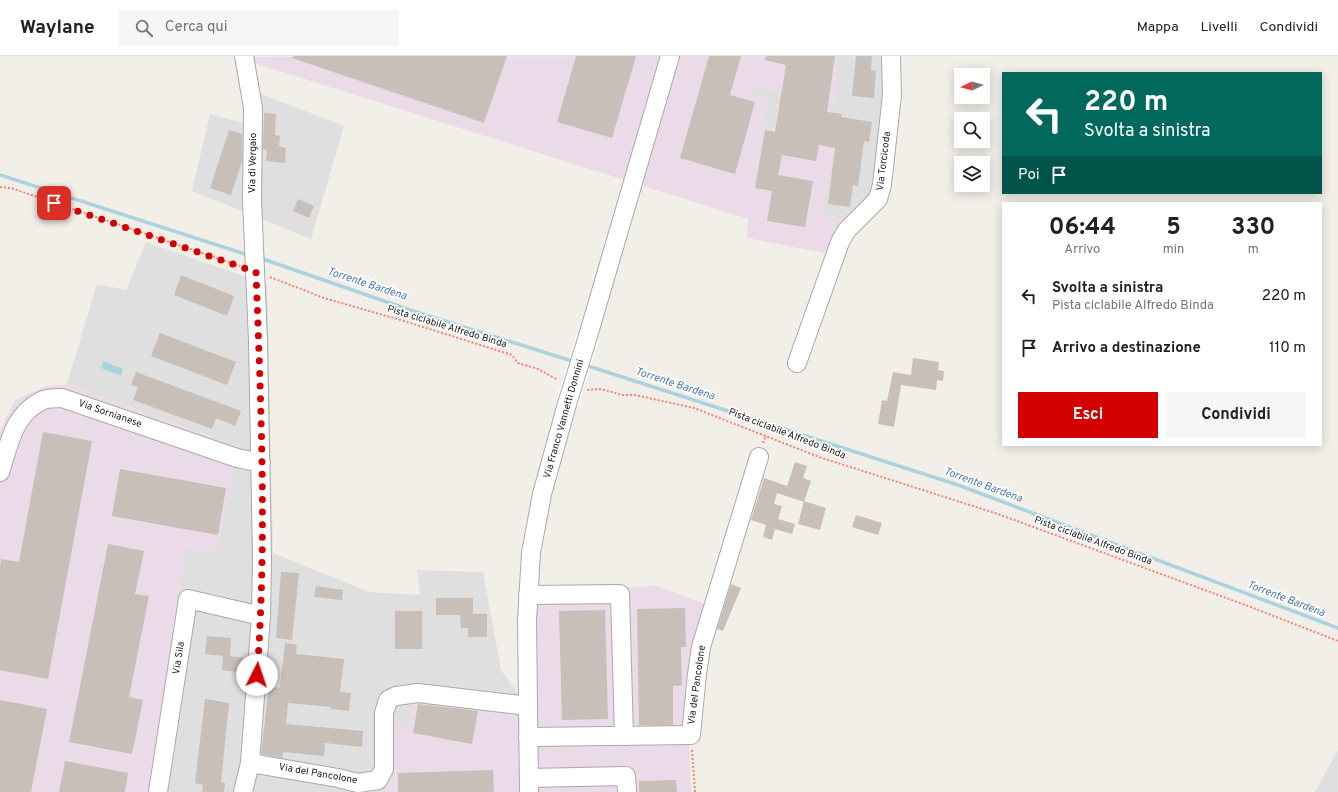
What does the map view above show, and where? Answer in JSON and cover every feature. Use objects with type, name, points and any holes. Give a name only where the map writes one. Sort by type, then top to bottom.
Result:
[{"type":"street","name":"Via di Vergaio","points":[[243,792],[250,763],[261,616],[261,463],[256,272],[252,200],[253,108],[244,56]]},
{"type":"street","name":"Via Franco Vannetti Donnini","points":[[529,785],[528,595],[531,553],[542,494],[567,404],[670,56]]},
{"type":"street","name":"Via Torcicoda","points":[[797,363],[840,242],[847,230],[878,199],[882,186],[892,95],[891,56]]},
{"type":"street","name":"Via Sornianese","points":[[0,472],[14,428],[23,413],[42,400],[62,398],[237,458],[261,463]]},
{"type":"street","name":"Via del Pancolone","points":[[528,738],[691,734],[697,674],[702,647],[759,457]]},
{"type":"street","points":[[528,595],[620,594],[624,736]]},
{"type":"street","name":"Via Sila","points":[[158,792],[188,599],[261,616]]},
{"type":"street","name":"Via del Pancolone","points":[[250,763],[338,778],[358,783],[378,780],[384,769],[384,713],[388,700],[396,696],[418,693],[528,706]]},
{"type":"street","points":[[529,785],[626,776],[626,792]]},
{"type":"path","name":"Pista ciclabile Alfredo Binda","points":[[0,187],[11,188],[256,272],[324,298],[404,321],[512,356],[518,363],[538,369],[564,382]]},
{"type":"path","name":"Pista ciclabile Alfredo Binda","points":[[586,390],[601,389],[622,395],[635,395],[694,408],[820,457],[998,514],[1248,606],[1338,641]]},
{"type":"path","points":[[691,734],[695,792]]},
{"type":"shaded area","points":[[837,56],[885,56],[886,83],[877,180],[871,198],[844,221],[822,214],[835,141],[762,126],[750,93],[752,86],[836,102]]},
{"type":"shaded area","points":[[837,56],[837,102],[752,86],[750,93],[768,98],[762,126],[835,141],[822,214],[844,221],[824,253],[747,238],[748,219],[235,57]]},
{"type":"shaded area","points":[[243,87],[344,126],[311,239],[192,191],[210,114],[247,124]]},
{"type":"shaded area","points":[[146,242],[267,284],[273,553],[369,592],[420,595],[417,570],[483,572],[501,670],[519,695],[519,708],[390,728],[391,781],[386,785],[386,792],[153,792],[184,548],[238,446],[67,384],[97,284],[126,290]]},
{"type":"shaded area","points":[[67,384],[238,446],[217,552],[184,548],[156,792],[0,792],[0,430],[15,400],[46,386]]},
{"type":"shaded area","points":[[657,586],[708,605],[688,723],[691,792],[386,792],[386,785],[391,781],[390,728],[408,725],[416,695],[519,708],[521,590]]},
{"type":"shaded area","points":[[1338,750],[1338,792],[1315,792]]},
{"type":"water","points":[[103,361],[123,369],[121,376],[101,368]]},
{"type":"pier","points":[[577,333],[599,340],[578,408],[556,401]]},
{"type":"building","points":[[293,56],[507,56],[484,123],[292,58]]},
{"type":"building","points":[[576,56],[636,56],[612,138],[557,122]]},
{"type":"building","points":[[709,56],[741,56],[730,95],[755,102],[735,174],[680,158]]},
{"type":"building","points":[[766,56],[835,56],[827,112],[842,114],[841,117],[872,122],[869,142],[864,141],[858,186],[853,185],[850,207],[828,204],[835,148],[819,145],[816,161],[782,155],[778,175],[813,181],[805,227],[767,221],[772,191],[755,188],[765,130],[775,132],[786,65],[765,60]]},
{"type":"building","points":[[856,56],[872,56],[871,70],[876,71],[874,98],[852,96]]},
{"type":"building","points":[[264,113],[276,114],[275,135],[280,136],[279,146],[286,148],[285,163],[266,161],[267,150],[263,149]]},
{"type":"building","points":[[229,130],[242,134],[242,161],[231,195],[210,188]]},
{"type":"building","points":[[298,199],[314,206],[309,218],[293,211]]},
{"type":"building","points":[[181,275],[234,296],[227,316],[174,295]]},
{"type":"building","points":[[160,333],[236,362],[227,385],[151,356]]},
{"type":"building","points":[[913,358],[939,362],[938,370],[944,371],[943,381],[937,380],[936,390],[901,385],[894,427],[878,424],[882,400],[887,401],[893,372],[911,375]]},
{"type":"building","points":[[136,372],[241,411],[235,426],[216,418],[212,429],[133,400],[138,387],[131,385]]},
{"type":"building","points":[[43,432],[92,441],[48,679],[0,670],[1,559],[19,562]]},
{"type":"building","points":[[795,462],[807,466],[803,478],[811,481],[804,502],[777,493],[774,504],[782,506],[778,519],[795,524],[792,534],[775,529],[772,540],[763,537],[766,525],[751,520],[764,478],[787,486]]},
{"type":"building","points":[[120,469],[226,488],[218,535],[112,516]]},
{"type":"building","points":[[804,501],[826,508],[820,530],[798,524]]},
{"type":"building","points":[[856,515],[882,523],[878,535],[852,527]]},
{"type":"building","points":[[108,544],[144,551],[135,594],[149,596],[129,697],[143,700],[132,754],[69,742]]},
{"type":"building","points":[[281,572],[299,573],[292,640],[276,638]]},
{"type":"building","points":[[731,584],[741,588],[723,631],[717,629]]},
{"type":"building","points":[[316,586],[343,590],[342,600],[314,597]]},
{"type":"building","points":[[436,598],[473,598],[473,614],[487,614],[487,637],[468,637],[468,628],[461,628],[460,615],[436,615]]},
{"type":"building","points":[[685,608],[686,647],[681,647],[682,685],[673,686],[673,725],[639,725],[637,609]]},
{"type":"building","points":[[605,610],[608,719],[562,720],[559,611]]},
{"type":"building","points":[[395,611],[422,611],[422,649],[395,649]]},
{"type":"building","points":[[207,636],[231,638],[230,656],[246,658],[244,673],[222,670],[223,656],[205,654]]},
{"type":"building","points":[[285,643],[297,645],[296,654],[344,659],[340,692],[351,693],[349,711],[331,709],[331,707],[288,703],[286,724],[363,731],[362,747],[325,743],[324,756],[283,752],[282,758],[261,754],[269,687],[280,688]]},
{"type":"building","points":[[205,699],[229,703],[221,782],[225,783],[224,792],[202,792],[203,785],[195,783]]},
{"type":"building","points":[[0,700],[47,709],[31,792],[0,792]]},
{"type":"building","points":[[418,704],[478,711],[472,744],[413,733]]},
{"type":"building","points":[[65,761],[128,773],[125,792],[59,792]]},
{"type":"building","points":[[493,770],[494,792],[398,792],[398,773]]},
{"type":"building","points":[[676,780],[677,792],[639,792],[639,781]]},
{"type":"waterway","name":"Torrente Bardena","points":[[0,175],[248,255]]},
{"type":"waterway","name":"Torrente Bardena","points":[[260,258],[410,310],[575,362]]},
{"type":"waterway","name":"Torrente Bardena","points":[[585,365],[958,485],[1338,628]]},
{"type":"route","points":[[54,203],[256,272],[262,557],[261,616],[257,675]]}]
